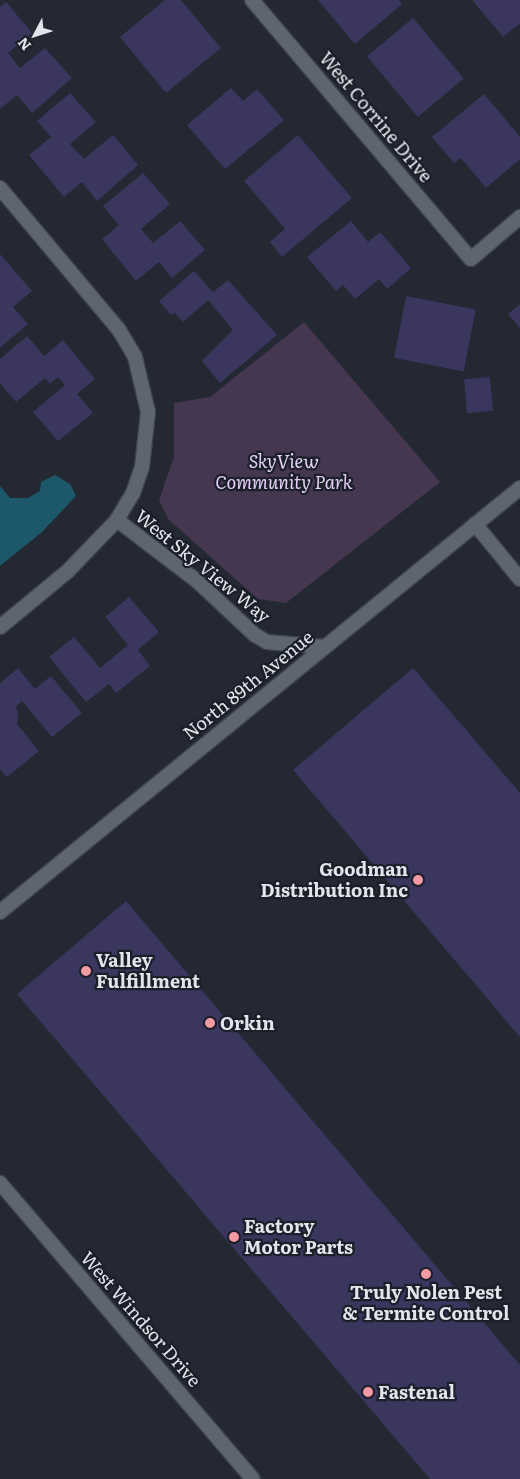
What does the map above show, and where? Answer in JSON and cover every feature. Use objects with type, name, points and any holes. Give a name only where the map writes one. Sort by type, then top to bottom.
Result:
[{"type":"street","name":"West Corrine Drive","points":[[252,0],[471,258],[520,218]]},
{"type":"street","points":[[0,188],[119,330],[134,357],[148,412],[142,467],[133,493],[117,520],[68,571],[0,627]]},
{"type":"street","name":"North 89th Avenue","points":[[0,912],[520,488]]},
{"type":"street","name":"West Sky View Way","points":[[117,520],[197,581],[254,635],[267,642],[324,647]]},
{"type":"street","points":[[475,524],[520,579]]},
{"type":"street","name":"West Windsor Drive","points":[[0,1183],[253,1479]]},
{"type":"green space","name":"SkyView Community Park","points":[[304,322],[440,482],[286,603],[258,599],[168,519],[159,500],[174,457],[174,403],[210,397]]},
{"type":"water","points":[[55,475],[70,484],[76,496],[42,532],[0,566],[0,486],[10,498],[28,498],[40,491],[41,482]]},
{"type":"building","points":[[165,0],[181,0],[221,48],[166,93],[120,37]]},
{"type":"building","points":[[318,0],[399,0],[402,4],[355,44]]},
{"type":"building","points":[[472,0],[520,0],[520,23],[503,37]]},
{"type":"building","points":[[6,2],[32,33],[8,53],[20,68],[45,48],[72,78],[32,113],[17,95],[0,109],[0,7]]},
{"type":"building","points":[[413,18],[464,79],[418,117],[367,57]]},
{"type":"building","points":[[231,88],[243,101],[257,89],[284,120],[225,169],[187,125]]},
{"type":"building","points":[[70,93],[96,122],[70,144],[84,159],[113,135],[138,165],[97,201],[82,182],[64,197],[29,155],[51,137],[37,121]]},
{"type":"building","points":[[484,94],[520,137],[520,159],[486,188],[461,158],[454,163],[432,137]]},
{"type":"building","points":[[298,135],[352,198],[282,257],[270,242],[285,229],[244,181]]},
{"type":"building","points":[[143,173],[170,204],[141,229],[153,243],[180,221],[205,250],[172,278],[159,262],[136,281],[102,239],[119,225],[103,206]]},
{"type":"building","points":[[351,221],[368,242],[380,232],[411,268],[387,289],[379,279],[355,299],[343,285],[336,291],[307,257]]},
{"type":"building","points":[[0,254],[32,291],[13,307],[28,324],[0,348]]},
{"type":"building","points":[[194,271],[213,292],[228,280],[277,335],[220,383],[202,361],[233,330],[208,300],[183,322],[175,313],[171,315],[159,301]]},
{"type":"building","points":[[406,296],[476,310],[464,371],[394,358]]},
{"type":"building","points":[[520,304],[520,328],[508,314]]},
{"type":"building","points":[[27,336],[44,356],[63,340],[95,379],[77,394],[93,413],[58,441],[33,412],[65,385],[58,377],[50,384],[45,378],[16,402],[0,383],[0,359]]},
{"type":"building","points":[[490,377],[493,411],[467,413],[464,379]]},
{"type":"building","points":[[129,597],[159,632],[138,650],[150,666],[116,693],[109,684],[86,702],[49,657],[74,637],[100,668],[128,645],[105,617]]},
{"type":"building","points":[[18,668],[35,689],[51,676],[82,713],[52,737],[22,701],[15,707],[18,711],[17,724],[39,751],[7,777],[0,769],[0,683]]},
{"type":"building","points":[[413,668],[520,793],[520,1037],[293,770]]},
{"type":"building","points":[[126,901],[520,1365],[520,1479],[430,1479],[17,994]]},
{"type":"place","name":"Goodman Distribution Inc","points":[[418,880]]},
{"type":"place","name":"Valley Fulfillment","points":[[86,971]]},
{"type":"place","name":"Orkin","points":[[210,1023]]},
{"type":"place","name":"Factory Motor Parts","points":[[234,1237]]},
{"type":"place","name":"Truly Nolen Pest & Termite Control","points":[[426,1274]]},
{"type":"place","name":"Fastenal","points":[[368,1392]]}]
